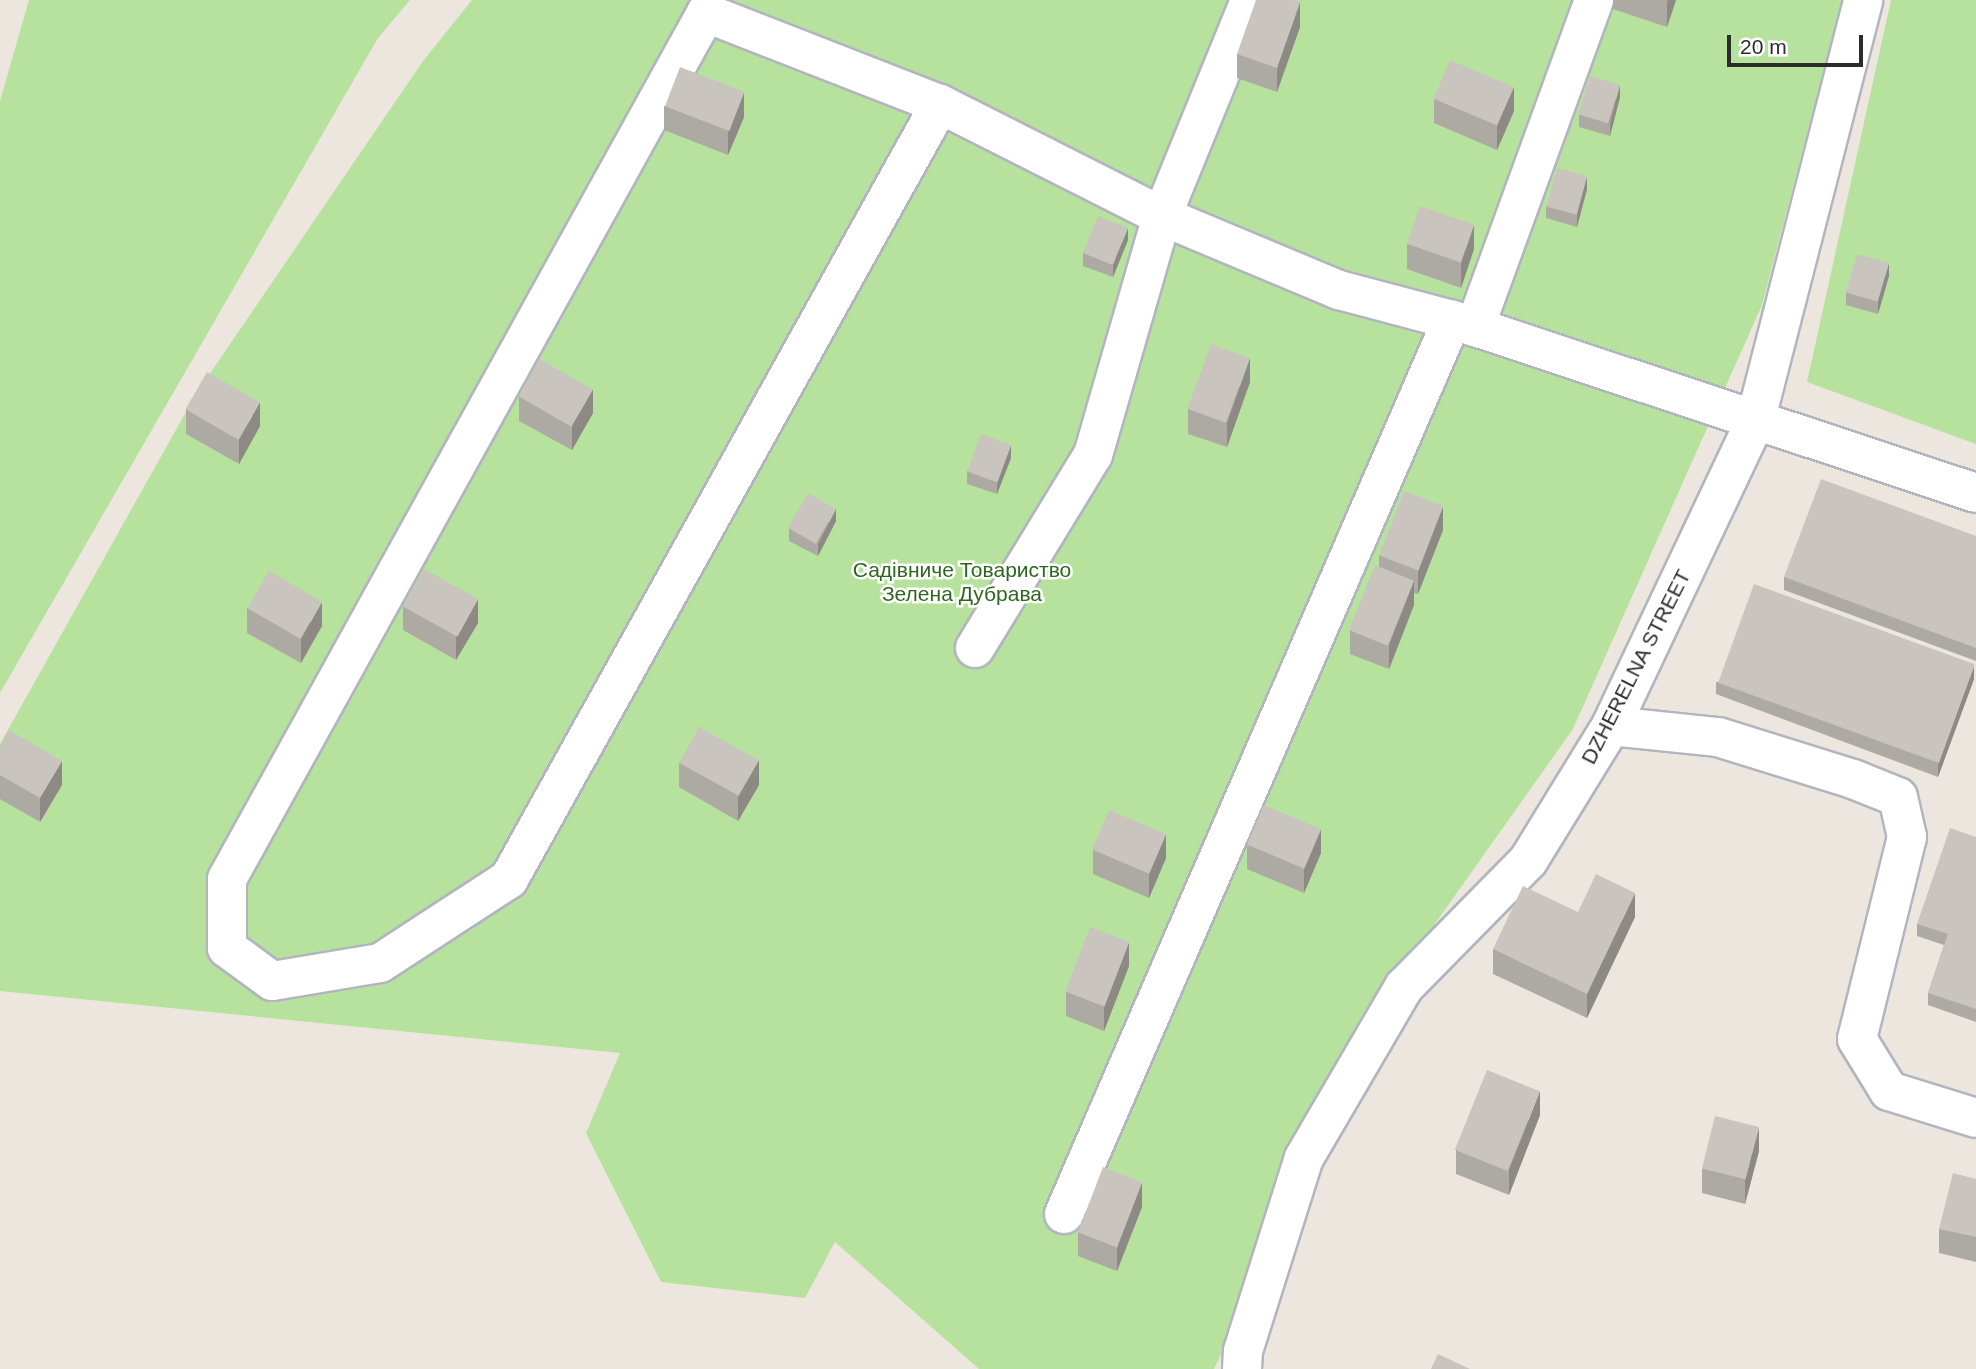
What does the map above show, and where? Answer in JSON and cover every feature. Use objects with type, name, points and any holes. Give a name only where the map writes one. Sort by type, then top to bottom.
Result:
[{"type":"street","points":[[975,648],[1093,455],[1162,216],[1250,0]]},
{"type":"street","points":[[1063,1213],[1464,324],[1594,0]]},
{"type":"street","name":"DZHERELNA STREET","points":[[1242,1369],[1243,1351],[1304,1158],[1404,987],[1528,861],[1611,726],[1755,422],[1863,0]]},
{"type":"street","points":[[940,104],[509,879],[380,963],[272,981],[227,948],[227,879],[706,13],[940,104],[1162,216],[1339,290],[1464,324],[1976,493]]},
{"type":"street","points":[[1611,726],[1718,737],[1853,779],[1898,797],[1907,837],[1857,1040],[1889,1091],[1976,1118]]},
{"type":"green space","points":[[29,0],[410,0],[378,38],[0,693],[0,101]]},
{"type":"green space","name":"Садівниче Товариство Зелена Дубрава","points":[[472,0],[1842,0],[1762,305],[1573,729],[1398,976],[1214,1369],[979,1369],[835,1242],[805,1298],[661,1282],[586,1133],[620,1053],[0,991],[0,744],[196,394],[423,61]]},
{"type":"green space","points":[[1891,0],[1976,0],[1976,444],[1807,382]]},
{"type":"building","points":[[1256,0],[1300,2],[1277,68],[1237,54]]},
{"type":"building","points":[[1450,60],[1514,87],[1497,126],[1434,99]]},
{"type":"building","points":[[680,67],[744,92],[729,131],[665,106]]},
{"type":"building","points":[[1590,76],[1620,85],[1608,123],[1578,114]]},
{"type":"building","points":[[1557,168],[1587,176],[1577,215],[1547,207]]},
{"type":"building","points":[[1420,206],[1474,225],[1461,262],[1407,244]]},
{"type":"building","points":[[1098,216],[1128,228],[1113,265],[1083,253]]},
{"type":"building","points":[[1857,254],[1889,263],[1878,302],[1846,292]]},
{"type":"building","points":[[1211,344],[1250,358],[1226,423],[1187,409]]},
{"type":"building","points":[[540,359],[593,389],[571,427],[518,396]]},
{"type":"building","points":[[207,372],[260,402],[238,440],[186,409]]},
{"type":"building","points":[[981,434],[1011,445],[997,483],[967,472]]},
{"type":"building","points":[[1821,479],[1976,536],[1976,648],[1784,577]]},
{"type":"building","points":[[1404,491],[1443,506],[1418,570],[1379,555]]},
{"type":"building","points":[[808,493],[836,509],[816,544],[788,528]]},
{"type":"building","points":[[1375,565],[1414,581],[1388,646],[1349,630]]},
{"type":"building","points":[[424,569],[478,599],[457,637],[403,607]]},
{"type":"building","points":[[269,571],[322,602],[300,639],[248,608]]},
{"type":"building","points":[[1754,584],[1975,664],[1939,763],[1718,683]]},
{"type":"building","points":[[699,727],[758,760],[739,796],[679,763]]},
{"type":"building","points":[[9,730],[62,761],[40,798],[0,775],[0,746]]},
{"type":"building","points":[[1264,805],[1321,829],[1304,869],[1247,845]]},
{"type":"building","points":[[1109,810],[1166,834],[1149,874],[1092,850]]},
{"type":"building","points":[[1950,828],[1976,837],[1976,1009],[1928,993],[1948,934],[1917,924]]},
{"type":"building","points":[[1596,874],[1635,893],[1587,994],[1493,949],[1523,886],[1578,912]]},
{"type":"building","points":[[1090,927],[1129,942],[1104,1006],[1065,991]]},
{"type":"building","points":[[1487,1070],[1540,1091],[1508,1171],[1455,1150]]},
{"type":"building","points":[[1715,1116],[1759,1127],[1746,1179],[1702,1168]]},
{"type":"building","points":[[1103,1167],[1142,1182],[1117,1247],[1078,1232]]},
{"type":"building","points":[[1953,1173],[1976,1179],[1976,1237],[1939,1229]]},
{"type":"building","points":[[1438,1354],[1470,1369],[1431,1369]]}]
